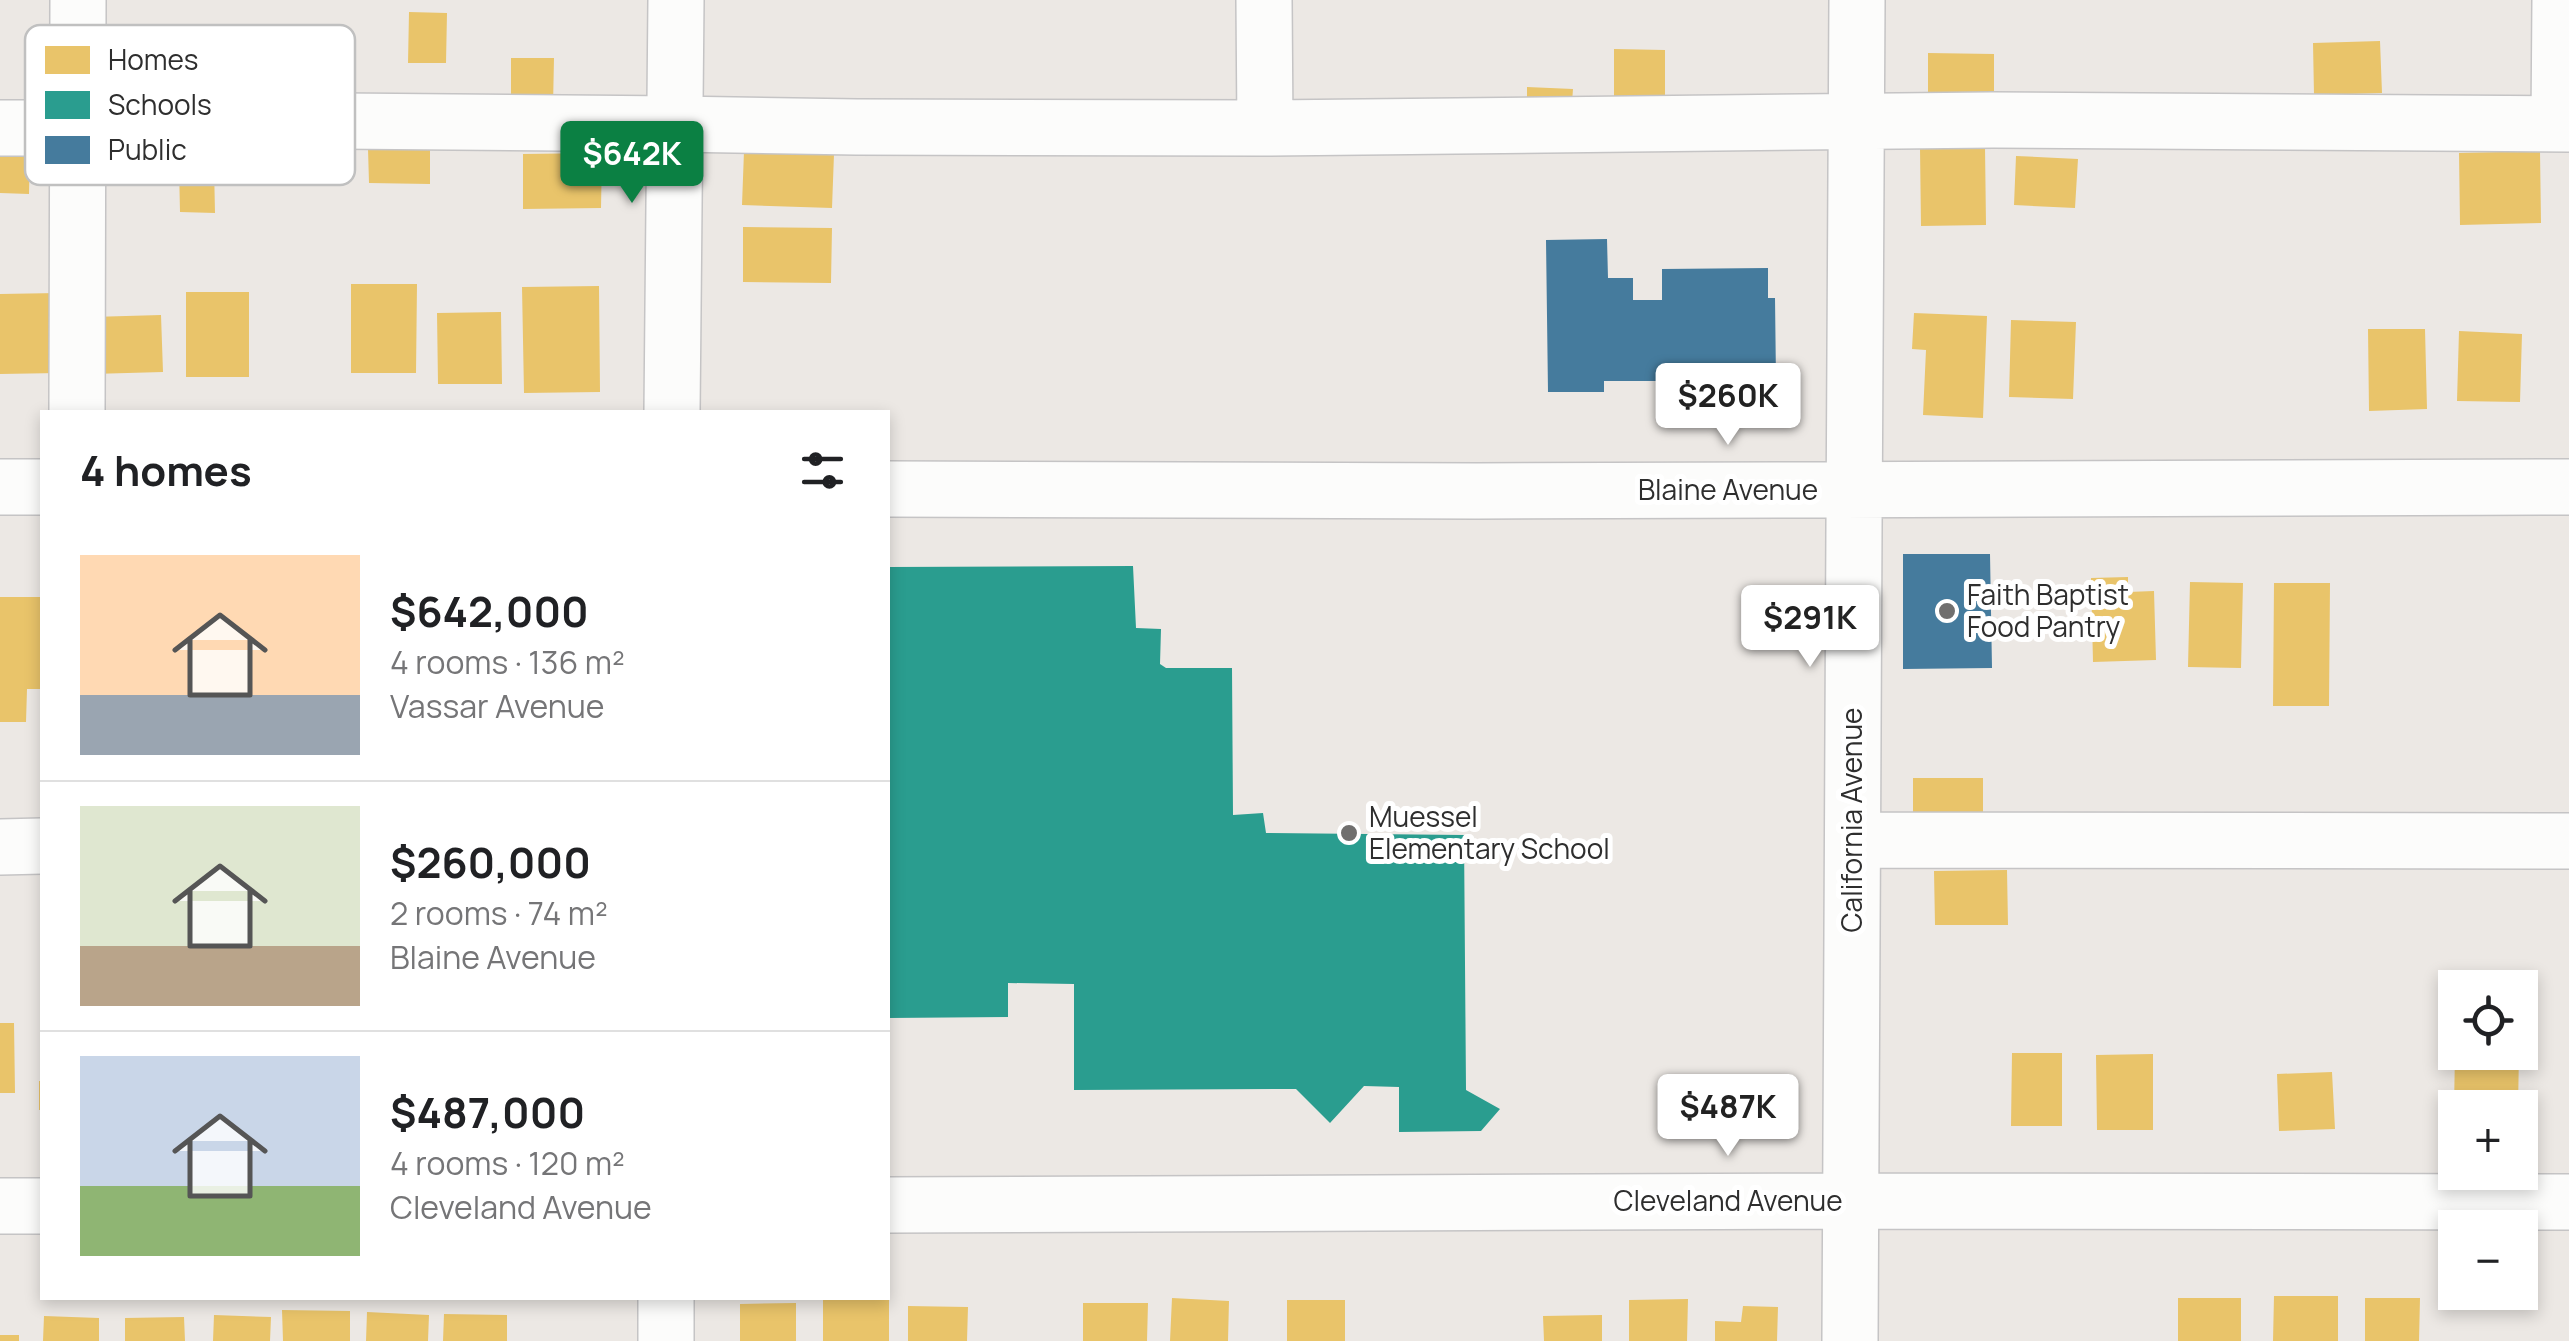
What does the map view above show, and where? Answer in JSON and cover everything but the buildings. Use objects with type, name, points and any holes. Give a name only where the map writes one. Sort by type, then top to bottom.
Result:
[{"type":"street","points":[[672,410],[676,0]]},
{"type":"street","points":[[1264,0],[1265,128]]},
{"type":"street","name":"California Avenue","points":[[1850,1341],[1857,0]]},
{"type":"street","points":[[355,122],[857,128],[2012,120],[2564,124],[2560,0]]},
{"type":"street","points":[[78,185],[78,410]]},
{"type":"street","points":[[0,486],[40,486]]},
{"type":"street","name":"Blaine Avenue","points":[[890,489],[2569,488]]},
{"type":"street","points":[[1853,840],[2569,841]]},
{"type":"street","points":[[0,847],[40,846]]},
{"type":"street","name":"Cleveland Avenue","points":[[890,1205],[2569,1202]]},
{"type":"street","points":[[0,1206],[40,1206]]},
{"type":"street","points":[[666,1300],[666,1341]]},
{"type":"place","name":"Faith Baptist Food Pantry","points":[[1947,611]]},
{"type":"place","name":"Muessel Elementary School","points":[[1349,833]]}]
